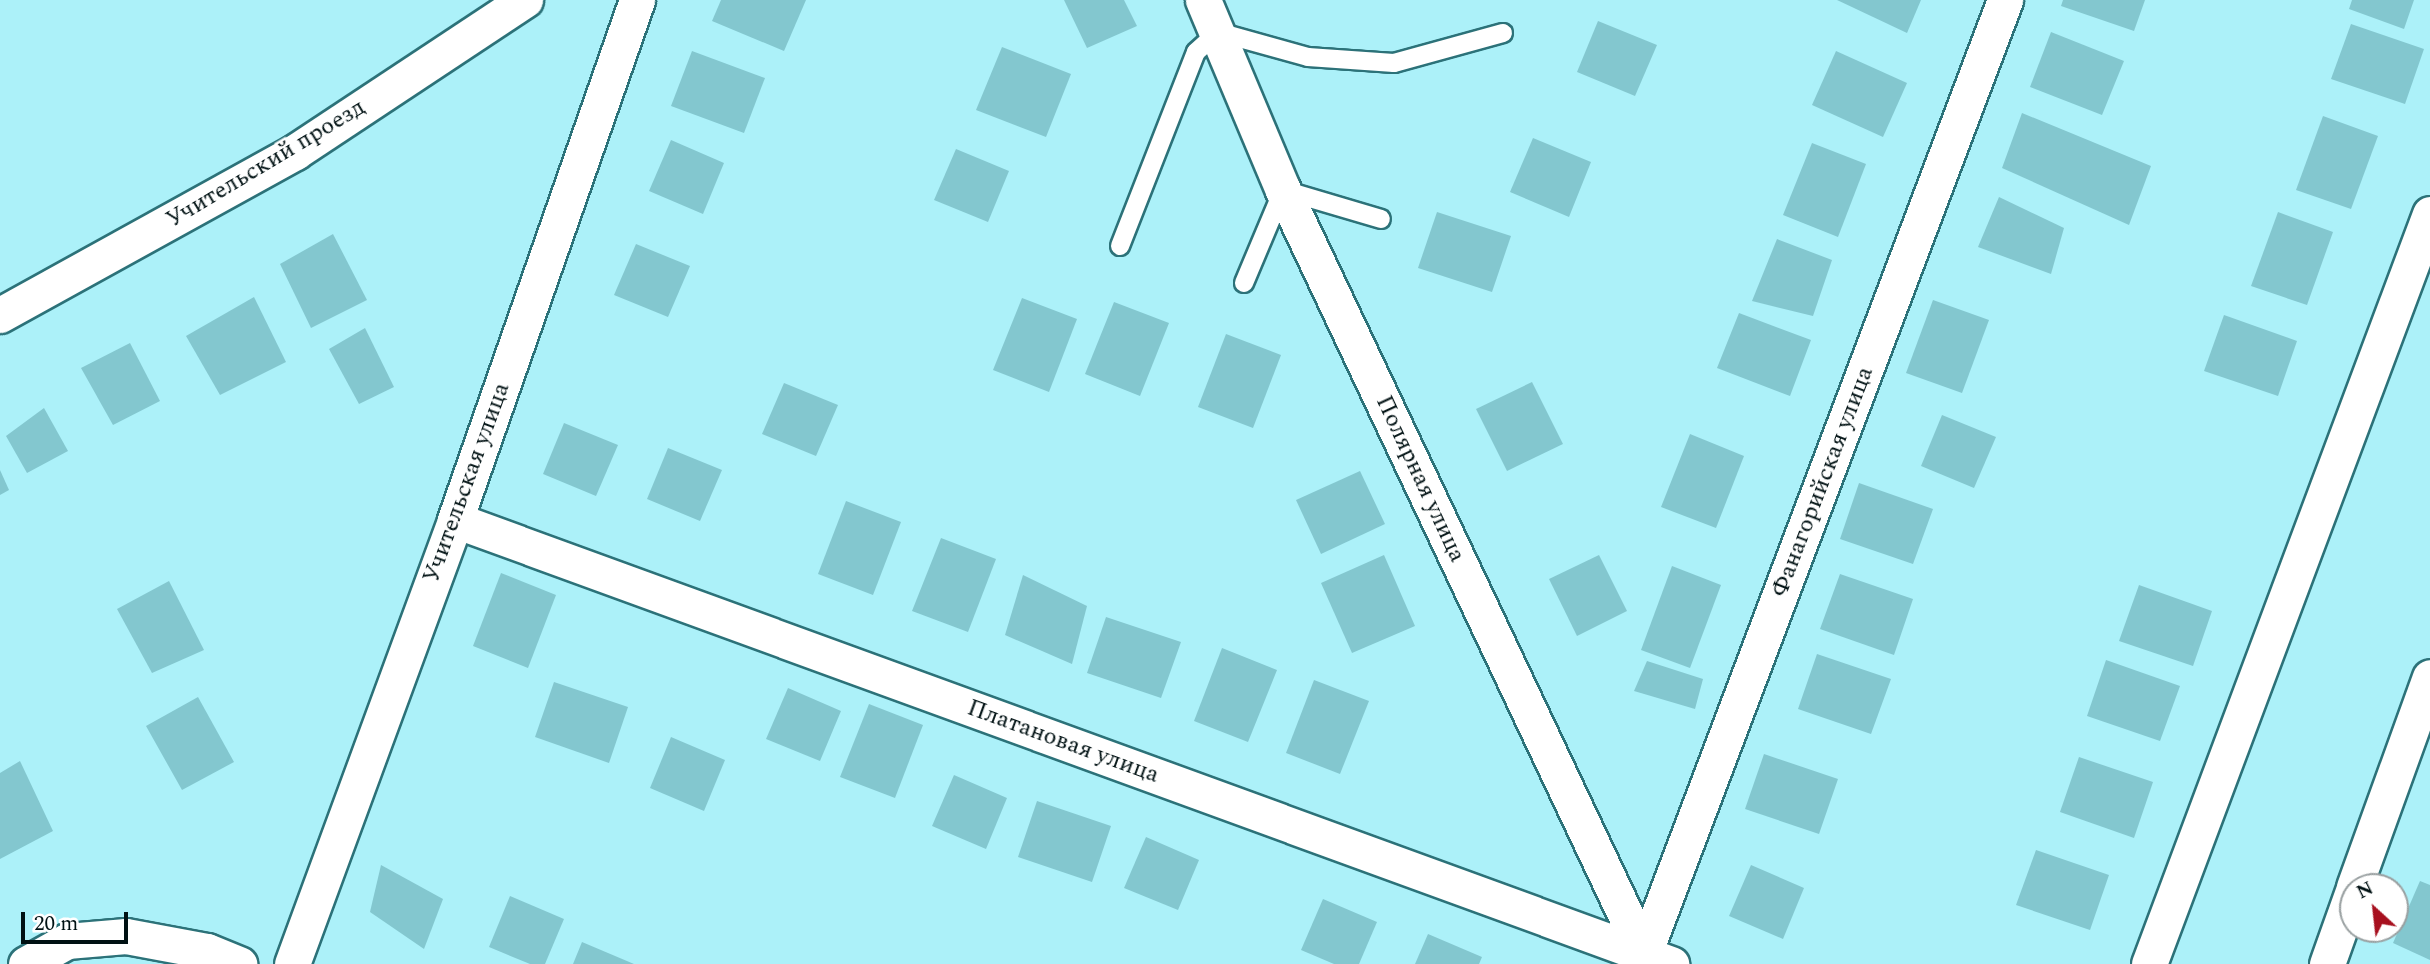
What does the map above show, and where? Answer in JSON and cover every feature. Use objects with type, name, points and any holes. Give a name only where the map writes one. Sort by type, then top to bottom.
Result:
[{"type":"street","name":"Учительский проезд","points":[[0,315],[295,152],[524,0]]},
{"type":"street","name":"Учительская улица","points":[[292,964],[455,520],[637,0]]},
{"type":"street","name":"Полярная улица","points":[[1203,0],[1283,190],[1652,961]]},
{"type":"street","name":"Фанагорийская улица","points":[[1652,961],[2005,0]]},
{"type":"street","points":[[2149,964],[2430,214]]},
{"type":"street","name":"Платановая улица","points":[[455,520],[1652,961]]},
{"type":"street","points":[[2360,873],[2430,677]]},
{"type":"street","points":[[2327,964],[2339,931]]},
{"type":"street","points":[[26,964],[67,942],[126,936],[207,951],[240,964]]},
{"type":"lane","points":[[1120,246],[1196,52],[1218,32],[1308,57],[1394,63],[1503,33]]},
{"type":"lane","points":[[1244,283],[1283,190],[1381,219]]},
{"type":"building","points":[[721,0],[806,0],[784,51],[712,21]]},
{"type":"building","points":[[1064,0],[1124,0],[1137,26],[1087,48]]},
{"type":"building","points":[[1837,0],[1921,0],[1907,33]]},
{"type":"building","points":[[2063,0],[2145,0],[2134,31],[2061,6]]},
{"type":"building","points":[[2352,0],[2414,0],[2404,29],[2349,9]]},
{"type":"building","points":[[1598,21],[1657,45],[1635,96],[1577,72]]},
{"type":"building","points":[[2351,24],[2424,49],[2405,104],[2331,79]]},
{"type":"building","points":[[2051,32],[2124,61],[2102,115],[2030,87]]},
{"type":"building","points":[[1002,47],[1071,74],[1046,137],[976,110]]},
{"type":"building","points":[[692,51],[765,78],[744,133],[671,106]]},
{"type":"building","points":[[1836,51],[1907,83],[1883,137],[1812,105]]},
{"type":"building","points":[[2022,113],[2151,166],[2129,225],[2002,168]]},
{"type":"building","points":[[2323,116],[2378,136],[2351,209],[2296,190]]},
{"type":"building","points":[[1533,138],[1591,162],[1569,217],[1510,192]]},
{"type":"building","points":[[671,140],[724,163],[703,214],[649,191]]},
{"type":"building","points":[[1812,143],[1866,164],[1838,237],[1783,215]]},
{"type":"building","points":[[956,149],[1009,171],[988,222],[934,200]]},
{"type":"building","points":[[1999,197],[2064,228],[2051,274],[1978,247]]},
{"type":"building","points":[[1437,212],[1511,236],[1492,292],[1418,268]]},
{"type":"building","points":[[2278,212],[2333,232],[2307,305],[2251,286]]},
{"type":"building","points":[[333,234],[367,300],[311,328],[280,264]]},
{"type":"building","points":[[1777,239],[1832,260],[1813,316],[1752,301]]},
{"type":"building","points":[[636,244],[690,266],[668,317],[614,295]]},
{"type":"building","points":[[254,297],[286,362],[220,395],[186,336]]},
{"type":"building","points":[[1022,298],[1077,319],[1049,392],[993,370]]},
{"type":"building","points":[[1933,300],[1989,320],[1962,393],[1906,373]]},
{"type":"building","points":[[1114,302],[1169,323],[1140,396],[1085,374]]},
{"type":"building","points":[[1739,313],[1811,340],[1790,396],[1717,368]]},
{"type":"building","points":[[2224,315],[2297,341],[2278,396],[2204,371]]},
{"type":"building","points":[[365,328],[394,387],[359,404],[329,349]]},
{"type":"building","points":[[1226,334],[1281,355],[1253,428],[1198,407]]},
{"type":"building","points":[[130,343],[160,401],[113,425],[81,368]]},
{"type":"building","points":[[1532,382],[1563,444],[1507,471],[1476,409]]},
{"type":"building","points":[[784,383],[838,405],[816,456],[762,434]]},
{"type":"building","points":[[44,408],[68,451],[27,473],[6,436]]},
{"type":"building","points":[[1942,415],[1996,437],[1974,488],[1921,466]]},
{"type":"building","points":[[564,423],[618,445],[596,496],[543,474]]},
{"type":"building","points":[[1690,434],[1744,456],[1716,528],[1661,507]]},
{"type":"building","points":[[668,448],[722,470],[700,521],[647,499]]},
{"type":"building","points":[[0,470],[9,490],[0,495]]},
{"type":"building","points":[[1360,471],[1385,524],[1321,554],[1296,500]]},
{"type":"building","points":[[1859,483],[1933,509],[1913,564],[1840,539]]},
{"type":"building","points":[[846,501],[901,522],[873,595],[818,574]]},
{"type":"building","points":[[941,538],[996,559],[968,632],[912,611]]},
{"type":"building","points":[[1384,555],[1415,626],[1352,653],[1321,583]]},
{"type":"building","points":[[1599,555],[1627,611],[1577,636],[1549,579]]},
{"type":"building","points":[[1672,566],[1721,585],[1690,668],[1641,650]]},
{"type":"building","points":[[501,573],[556,595],[528,668],[473,646]]},
{"type":"building","points":[[1840,574],[1913,599],[1894,655],[1820,629]]},
{"type":"building","points":[[1023,575],[1087,606],[1072,664],[1005,635]]},
{"type":"building","points":[[169,581],[204,650],[152,673],[117,609]]},
{"type":"building","points":[[2139,585],[2212,611],[2193,666],[2119,641]]},
{"type":"building","points":[[1106,617],[1181,642],[1161,698],[1087,673]]},
{"type":"building","points":[[1222,648],[1277,670],[1248,742],[1194,721]]},
{"type":"building","points":[[1817,654],[1891,679],[1871,734],[1798,709]]},
{"type":"building","points":[[2106,660],[2180,686],[2160,741],[2087,716]]},
{"type":"building","points":[[1647,661],[1703,679],[1695,709],[1634,691]]},
{"type":"building","points":[[1314,680],[1369,701],[1340,774],[1286,753]]},
{"type":"building","points":[[554,682],[628,707],[609,763],[535,737]]},
{"type":"building","points":[[788,688],[841,711],[820,761],[766,739]]},
{"type":"building","points":[[198,697],[234,762],[182,790],[146,726]]},
{"type":"building","points":[[869,704],[923,725],[895,798],[840,777]]},
{"type":"building","points":[[671,737],[725,760],[704,811],[650,788]]},
{"type":"building","points":[[1764,754],[1838,779],[1819,834],[1745,809]]},
{"type":"building","points":[[2079,757],[2153,782],[2134,838],[2060,812]]},
{"type":"building","points":[[20,761],[53,831],[0,859],[0,773]]},
{"type":"building","points":[[954,775],[1007,798],[986,849],[932,826]]},
{"type":"building","points":[[1037,801],[1111,826],[1092,882],[1018,857]]},
{"type":"building","points":[[1146,837],[1199,860],[1178,910],[1124,888]]},
{"type":"building","points":[[2036,850],[2109,875],[2090,930],[2016,905]]},
{"type":"building","points":[[381,865],[443,899],[424,949],[370,912]]},
{"type":"building","points":[[1751,865],[1804,888],[1783,939],[1729,916]]},
{"type":"building","points":[[2420,881],[2430,885],[2430,960],[2393,943],[2409,943],[2409,906]]},
{"type":"building","points":[[510,896],[564,919],[545,964],[530,964],[489,947]]},
{"type":"building","points":[[1323,899],[1377,922],[1359,964],[1334,964],[1301,950]]},
{"type":"building","points":[[1428,934],[1482,957],[1479,964],[1415,964]]},
{"type":"building","points":[[582,942],[634,964],[573,964]]}]
